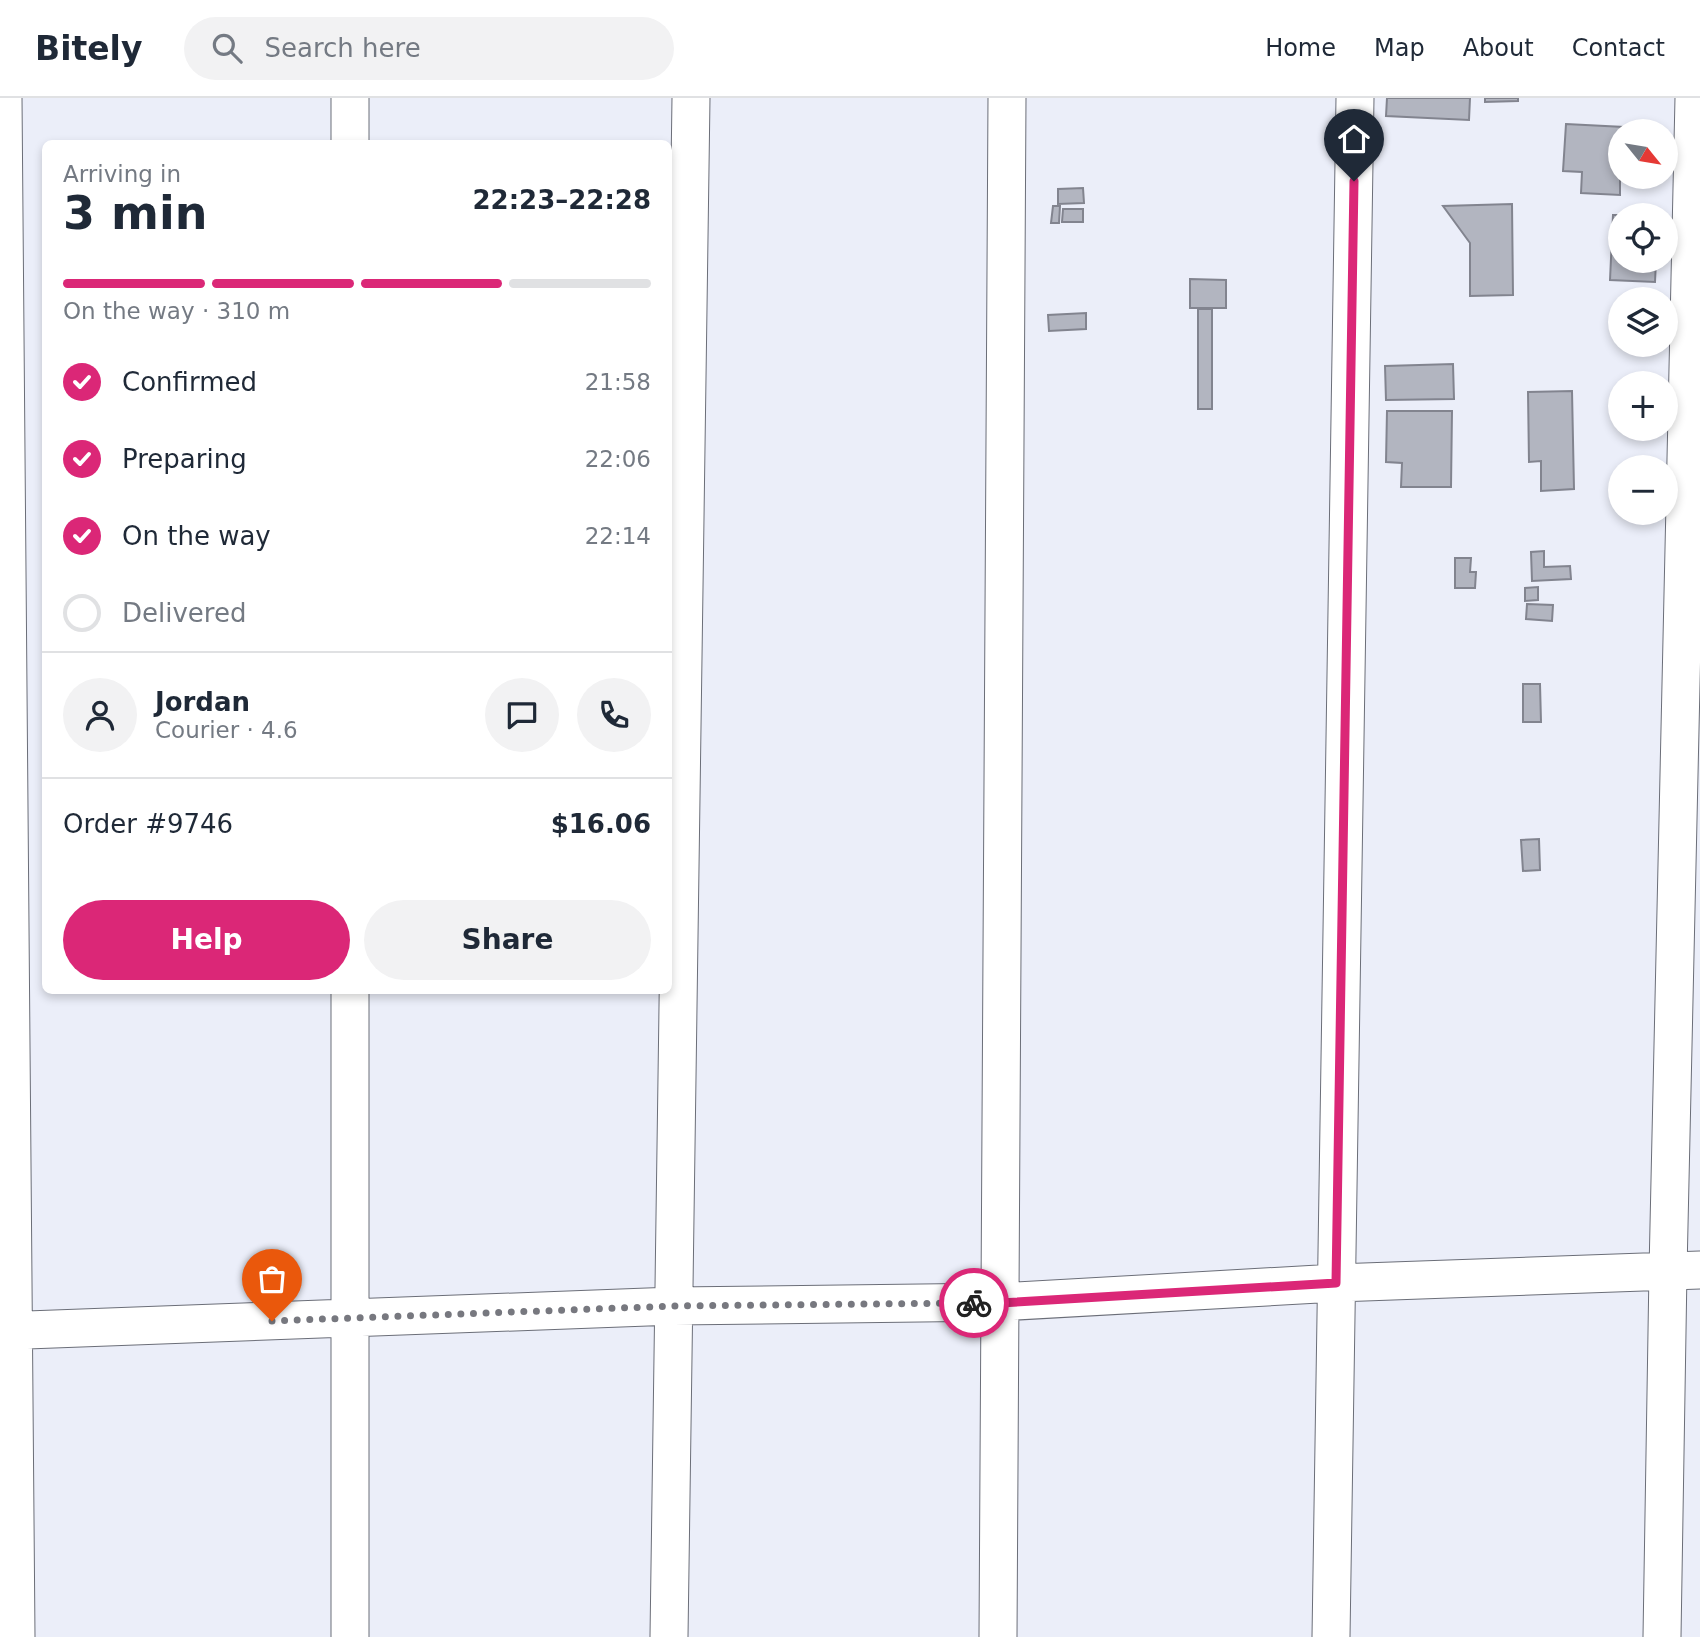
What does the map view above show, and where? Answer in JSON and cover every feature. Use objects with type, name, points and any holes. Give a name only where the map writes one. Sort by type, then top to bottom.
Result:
[{"type":"street","points":[[4,98],[6,1331],[16,1637]]},
{"type":"street","points":[[350,98],[350,140]]},
{"type":"street","points":[[669,1637],[691,98]]},
{"type":"street","points":[[998,1637],[1007,98]]},
{"type":"street","points":[[1331,1637],[1356,98]]},
{"type":"street","points":[[1662,1637],[1684,1271],[1694,98]]},
{"type":"street","points":[[350,994],[350,1637]]},
{"type":"street","points":[[6,1331],[674,1306],[1000,1303],[1336,1283],[1684,1271]]},
{"type":"building","points":[[1387,98],[1470,98],[1469,120],[1386,116]]},
{"type":"building","points":[[1485,98],[1518,98],[1518,101],[1485,102]]},
{"type":"building","points":[[1566,124],[1608,126],[1608,189],[1620,189],[1620,195],[1581,193],[1582,172],[1563,171]]},
{"type":"building","points":[[1083,188],[1084,203],[1058,204],[1058,189]]},
{"type":"building","points":[[1512,204],[1513,295],[1470,296],[1470,243],[1443,206]]},
{"type":"building","points":[[1053,206],[1060,206],[1059,223],[1051,223]]},
{"type":"building","points":[[1063,209],[1083,209],[1083,222],[1062,222]]},
{"type":"building","points":[[1610,273],[1655,273],[1655,282],[1610,280]]},
{"type":"building","points":[[1190,279],[1226,280],[1226,308],[1190,308]]},
{"type":"building","points":[[1198,309],[1212,309],[1212,409],[1198,409]]},
{"type":"building","points":[[1086,313],[1086,329],[1049,331],[1048,315]]},
{"type":"building","points":[[1453,364],[1454,399],[1386,400],[1385,366]]},
{"type":"building","points":[[1572,391],[1574,489],[1541,491],[1541,461],[1529,462],[1528,392]]},
{"type":"building","points":[[1387,411],[1452,411],[1451,487],[1401,487],[1402,463],[1386,462]]},
{"type":"building","points":[[1544,551],[1544,567],[1570,566],[1571,579],[1532,581],[1531,552]]},
{"type":"building","points":[[1455,558],[1471,558],[1470,572],[1476,572],[1475,588],[1455,588]]},
{"type":"building","points":[[1538,587],[1538,600],[1525,601],[1525,588]]},
{"type":"building","points":[[1527,604],[1553,605],[1552,621],[1526,619]]},
{"type":"building","points":[[1523,684],[1540,684],[1541,722],[1523,722]]},
{"type":"building","points":[[1539,839],[1540,870],[1523,871],[1521,840]]},
{"type":"way so far","points":[[272,1321],[674,1306],[974,1303]]},
{"type":"route","points":[[974,1303],[1336,1283],[1354,181]]}]
